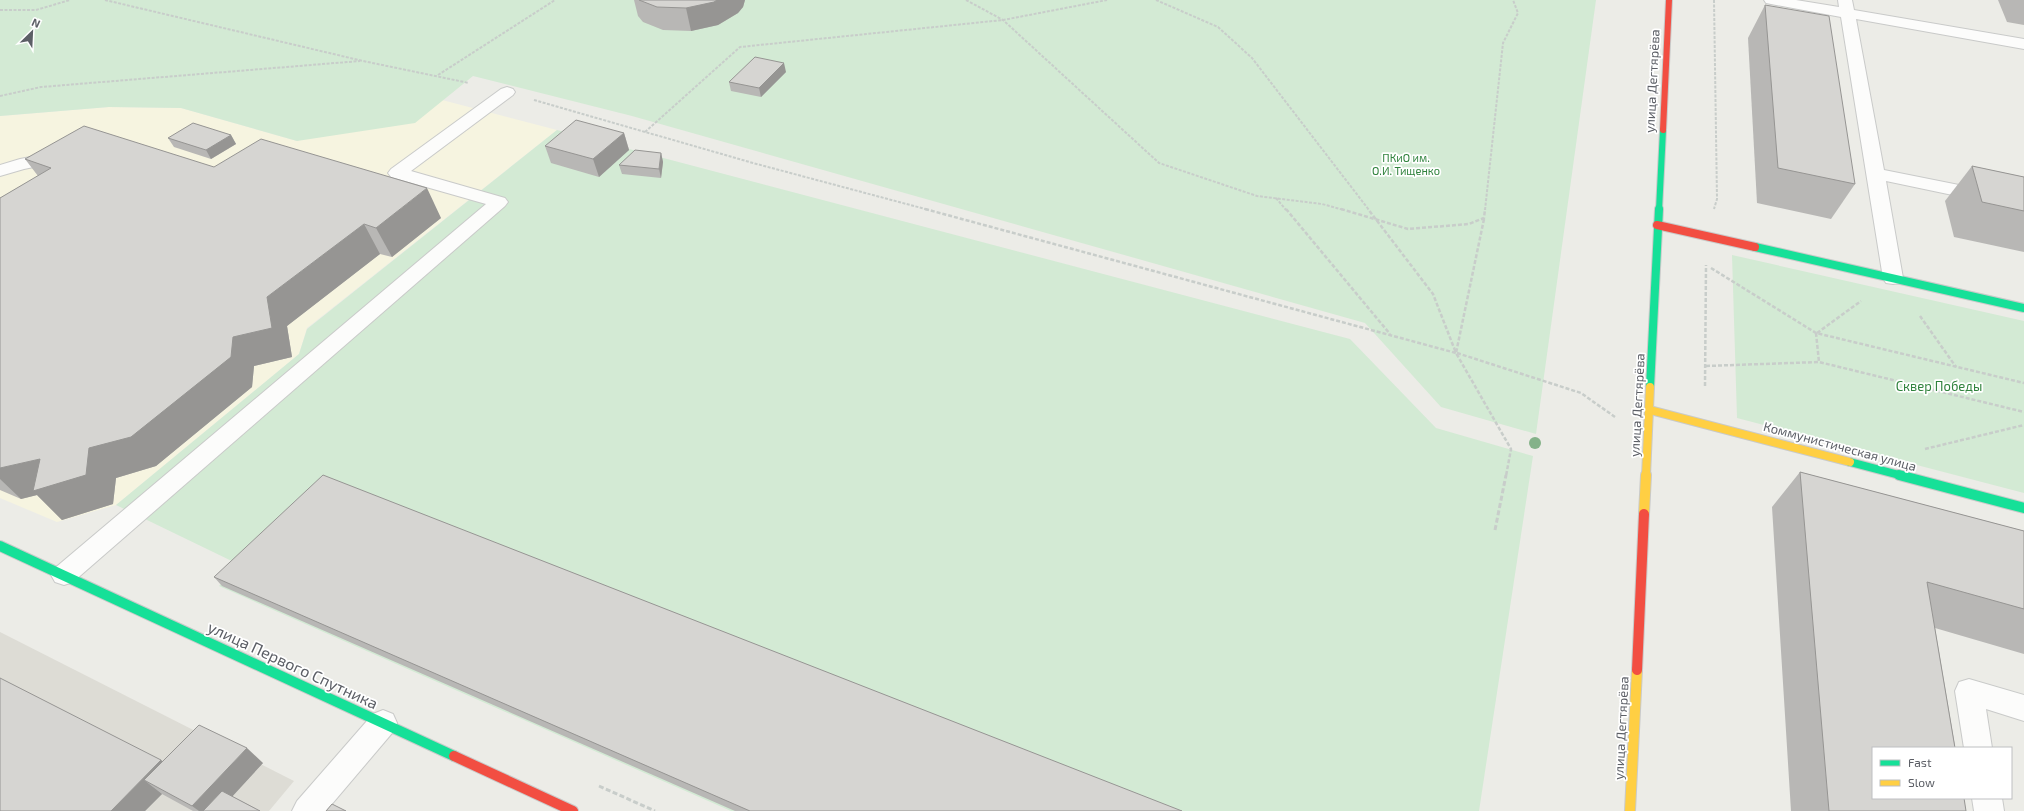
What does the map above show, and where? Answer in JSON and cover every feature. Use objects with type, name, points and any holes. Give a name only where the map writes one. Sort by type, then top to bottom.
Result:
[{"type":"street","name":"улица Дегтярёва","points":[[1630,811],[1649,441],[1657,225],[1669,0]]},
{"type":"street","points":[[1657,225],[2024,308]]},
{"type":"street","name":"Коммунистическая улица","points":[[1650,410],[2024,508]]},
{"type":"street","name":"улица Первого Спутника","points":[[0,546],[573,811]]},
{"type":"lane","points":[[1771,0],[1847,7],[2024,44]]},
{"type":"lane","points":[[1847,7],[1893,278]]},
{"type":"lane","points":[[64,575],[499,202],[397,172],[507,92]]},
{"type":"lane","points":[[0,171],[20,164],[71,155]]},
{"type":"lane","points":[[1876,174],[2024,204]]},
{"type":"lane","points":[[1978,747],[1969,691],[2024,708]]},
{"type":"lane","points":[[307,811],[383,724]]},
{"type":"lane","points":[[1987,799],[1989,811]]},
{"type":"path","points":[[0,10],[30,11],[70,0]]},
{"type":"path","points":[[105,0],[507,92],[753,163],[1456,353],[1581,393],[1649,441]]},
{"type":"path","points":[[438,75],[555,0]]},
{"type":"path","points":[[966,0],[1002,20],[1159,163],[1257,196],[1276,197],[1322,204],[1408,229],[1425,229],[1469,224],[1484,218]]},
{"type":"path","points":[[645,132],[740,47],[1002,20],[1106,0]]},
{"type":"path","points":[[1156,0],[1218,27],[1252,58],[1433,294],[1456,353],[1511,450],[1495,530]]},
{"type":"path","points":[[1456,353],[1484,218],[1503,43],[1518,12],[1513,0]]},
{"type":"path","points":[[1705,386],[1707,236],[1717,199],[1714,0]]},
{"type":"path","points":[[0,96],[41,87],[364,60]]},
{"type":"path","points":[[1276,197],[1391,335]]},
{"type":"path","points":[[1706,265],[1816,333],[2024,383]]},
{"type":"path","points":[[1816,333],[1893,278],[1956,367]]},
{"type":"path","points":[[1816,333],[1820,362]]},
{"type":"path","points":[[1706,366],[1820,362],[2024,412]]},
{"type":"path","points":[[1923,450],[2024,425]]},
{"type":"shaded area","points":[[423,95],[557,130],[307,328],[299,354],[116,505],[57,522],[0,498],[0,116],[109,107],[181,108],[297,141]]},
{"type":"shaded area","points":[[0,632],[294,781],[269,811],[0,811]]},
{"type":"green space","name":"ПКиО им. О.И. Тищенко","points":[[0,0],[1596,0],[1536,434],[1441,407],[1365,323],[632,116],[473,76],[415,123],[297,141],[181,108],[109,107],[0,116]]},
{"type":"green space","points":[[557,130],[1350,339],[1436,428],[1533,456],[1479,811],[731,811],[219,586],[240,565],[116,505],[299,354],[307,329]]},
{"type":"green space","name":"Сквер Победы","points":[[1732,255],[2024,321],[2024,493],[1737,418]]},
{"type":"building","points":[[639,0],[717,0],[686,8],[657,7]]},
{"type":"building","points":[[1765,5],[1829,16],[1855,184],[1778,168]]},
{"type":"building","points":[[755,57],[784,63],[759,88],[729,82]]},
{"type":"building","points":[[576,120],[624,133],[593,159],[545,146]]},
{"type":"building","points":[[193,123],[231,135],[206,150],[168,138]]},
{"type":"building","points":[[84,126],[214,167],[261,139],[427,188],[376,228],[364,224],[267,297],[272,328],[233,337],[231,357],[131,437],[89,448],[86,475],[33,491],[40,459],[0,468],[0,198],[51,168],[25,159]]},
{"type":"building","points":[[635,150],[661,153],[659,169],[619,165]]},
{"type":"building","points":[[1972,166],[2024,177],[2024,211],[1982,202]]},
{"type":"building","points":[[1800,472],[2024,531],[2024,609],[1927,582],[1955,747],[1872,747],[1872,799],[1964,799],[1966,811],[1829,811]]},
{"type":"building","points":[[323,475],[1182,811],[750,811],[214,577]]},
{"type":"building","points":[[0,678],[161,760],[111,811],[0,811]]},
{"type":"building","points":[[199,725],[247,748],[192,806],[144,780]]},
{"type":"building","points":[[222,791],[260,811],[203,811]]},
{"type":"building","points":[[332,804],[346,811],[326,811]]},
{"type":"traffic: fast","points":[[1650,387],[1663,130]]},
{"type":"traffic: fast","points":[[1755,247],[2024,308]]},
{"type":"traffic: fast","points":[[1850,462],[2024,508]]},
{"type":"traffic: fast","points":[[0,546],[454,756]]},
{"type":"traffic: slow","points":[[1644,514],[1650,387]]},
{"type":"traffic: slow","points":[[1650,410],[1850,462]]},
{"type":"traffic: slow","points":[[1630,811],[1637,670]]},
{"type":"traffic: jam","points":[[1663,130],[1669,0]]},
{"type":"traffic: jam","points":[[1657,225],[1755,247]]},
{"type":"traffic: jam","points":[[1637,670],[1644,514]]},
{"type":"traffic: jam","points":[[454,756],[573,811]]}]
